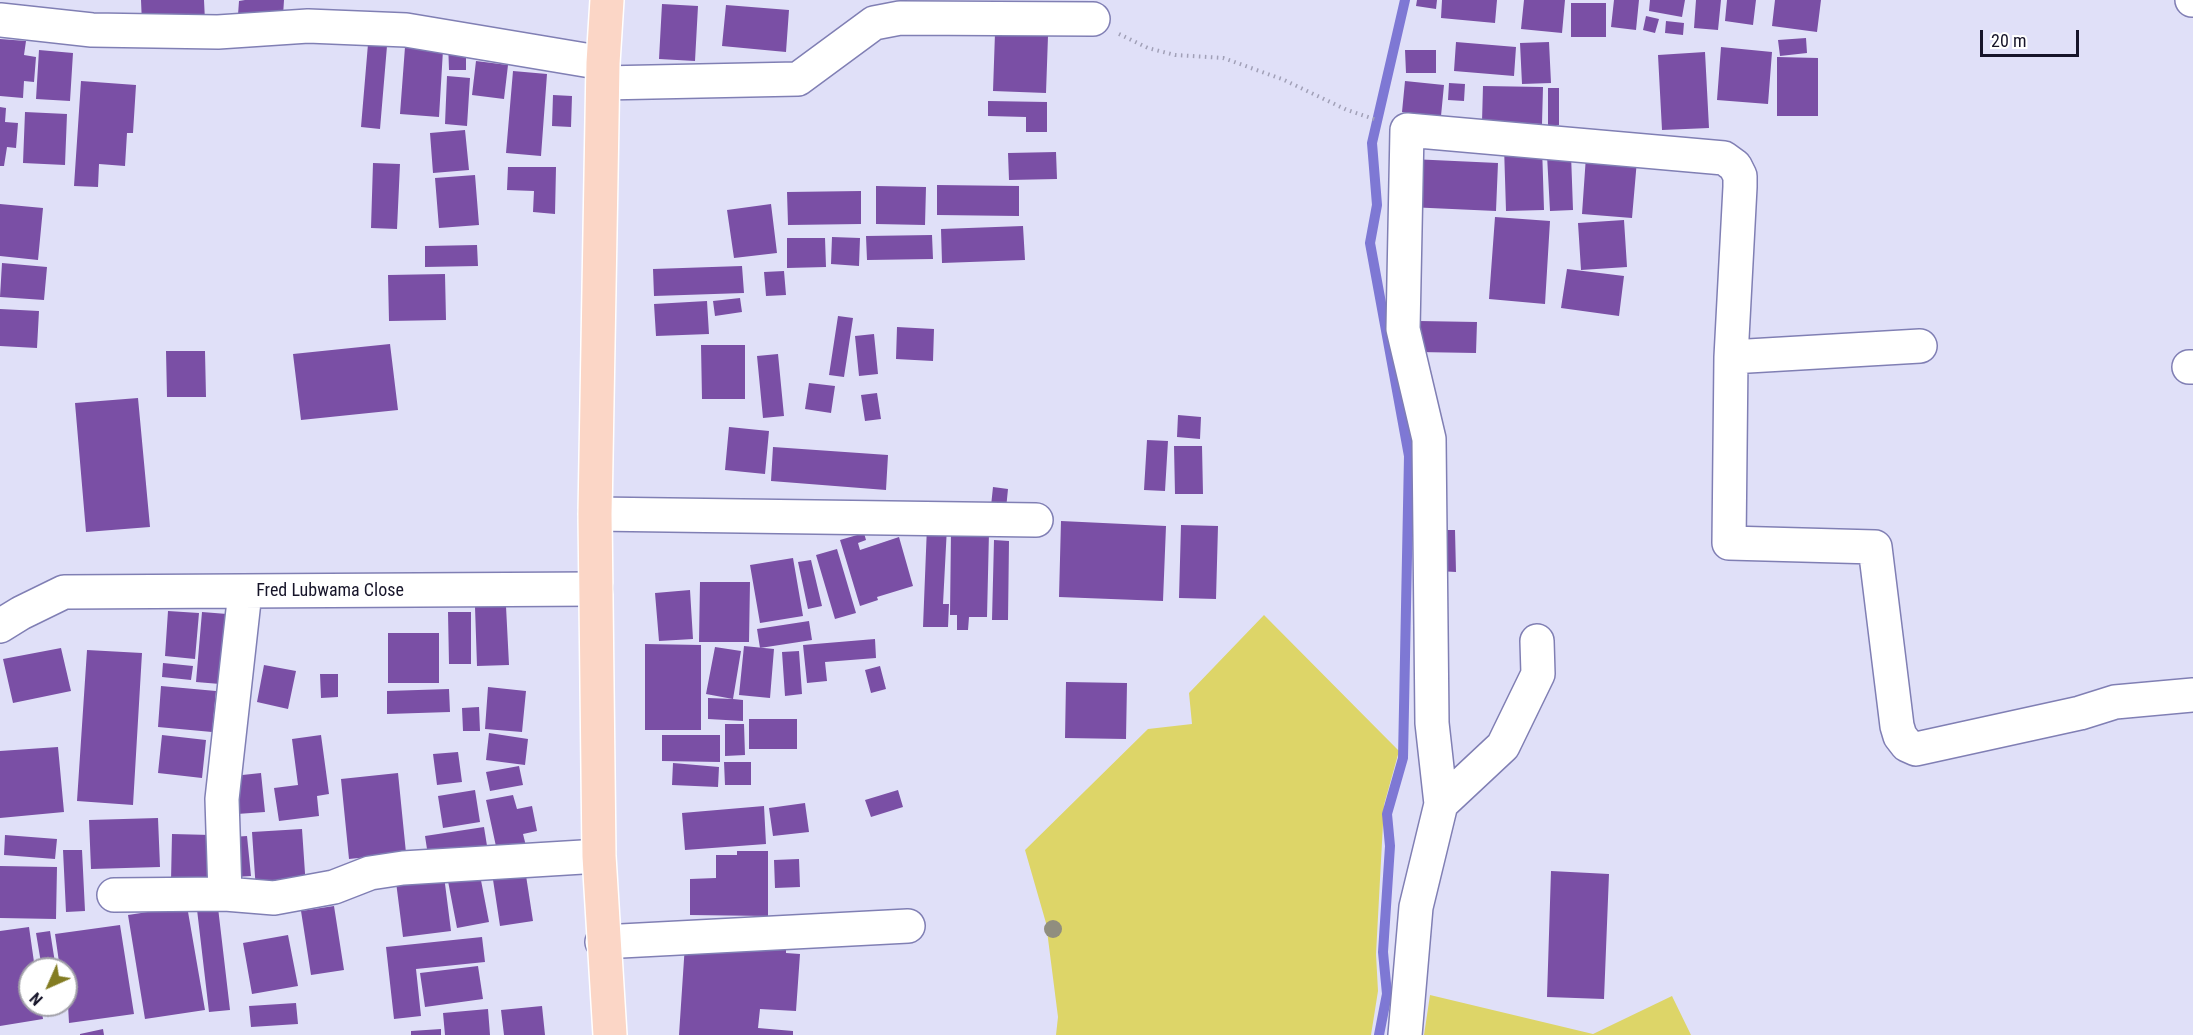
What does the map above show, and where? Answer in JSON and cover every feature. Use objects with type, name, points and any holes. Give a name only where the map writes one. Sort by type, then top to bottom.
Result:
[{"type":"main road","points":[[607,0],[603,73],[595,514],[599,856],[602,942],[610,1035]]},
{"type":"street","points":[[0,20],[104,30],[218,32],[308,26],[406,30],[603,73],[798,79],[874,22],[900,18],[1093,19]]},
{"type":"street","points":[[1405,1035],[1416,907],[1441,804],[1432,723],[1429,439],[1402,329],[1407,130],[1724,158],[1735,166],[1740,176],[1731,357],[1729,543],[1875,546],[1897,726],[1900,736],[1907,745],[1916,749],[2080,713],[2115,702],[2193,695]]},
{"type":"street","points":[[1731,357],[1920,346]]},
{"type":"street","points":[[595,514],[1036,520]]},
{"type":"street","name":"Fred Lubwama Close","points":[[0,626],[64,592],[596,589]]},
{"type":"street","points":[[225,894],[222,799],[244,591]]},
{"type":"street","points":[[1441,804],[1503,746],[1538,674],[1537,641]]},
{"type":"street","points":[[114,895],[225,894],[274,898],[334,887],[370,873],[403,868],[599,856]]},
{"type":"street","points":[[602,942],[908,926]]},
{"type":"path","points":[[1093,19],[1148,48],[1174,55],[1223,58],[1282,79],[1347,110],[1384,122]]},
{"type":"shaded area","points":[[1264,615],[1399,751],[1384,805],[1376,954],[1378,991],[1371,1035],[1056,1035],[1058,1017],[1046,923],[1025,850],[1148,729],[1192,724],[1189,693]]},
{"type":"shaded area","points":[[1430,995],[1593,1034],[1672,996],[1691,1035],[1424,1035]]},
{"type":"building","points":[[141,0],[204,0],[205,21],[142,24]]},
{"type":"building","points":[[284,0],[283,16],[238,15],[239,1]]},
{"type":"building","points":[[1417,0],[1437,0],[1436,9],[1416,6]]},
{"type":"building","points":[[1442,0],[1497,0],[1495,23],[1441,18]]},
{"type":"building","points":[[1524,0],[1565,0],[1562,33],[1521,29]]},
{"type":"building","points":[[1614,0],[1639,0],[1636,30],[1611,27]]},
{"type":"building","points":[[1650,0],[1685,0],[1682,17],[1649,11]]},
{"type":"building","points":[[1696,0],[1721,0],[1718,30],[1694,28]]},
{"type":"building","points":[[1727,0],[1756,0],[1753,25],[1725,21]]},
{"type":"building","points":[[1775,0],[1821,0],[1817,32],[1772,26]]},
{"type":"building","points":[[1571,3],[1606,3],[1606,37],[1571,37]]},
{"type":"building","points":[[662,4],[698,6],[695,61],[659,59]]},
{"type":"building","points":[[726,5],[789,10],[786,52],[722,46]]},
{"type":"building","points":[[1646,16],[1659,19],[1655,33],[1643,30]]},
{"type":"building","points":[[1666,21],[1684,23],[1683,35],[1665,33]]},
{"type":"building","points":[[995,33],[1048,36],[1046,93],[993,91]]},
{"type":"building","points":[[1806,38],[1807,53],[1780,56],[1778,40]]},
{"type":"building","points":[[0,39],[26,41],[24,55],[36,57],[34,82],[24,81],[23,98],[0,96]]},
{"type":"building","points":[[448,41],[466,41],[466,70],[449,70]]},
{"type":"building","points":[[1456,42],[1516,47],[1514,76],[1454,71]]},
{"type":"building","points":[[1549,42],[1551,83],[1522,84],[1520,43]]},
{"type":"building","points":[[368,44],[387,46],[380,129],[361,127]]},
{"type":"building","points":[[405,47],[443,50],[439,117],[400,114]]},
{"type":"building","points":[[1721,47],[1772,52],[1768,104],[1717,100]]},
{"type":"building","points":[[39,50],[73,53],[70,101],[36,99]]},
{"type":"building","points":[[1405,50],[1436,50],[1436,73],[1406,73]]},
{"type":"building","points":[[1705,52],[1709,128],[1662,130],[1658,55]]},
{"type":"building","points":[[1777,57],[1818,58],[1818,116],[1777,116]]},
{"type":"building","points":[[476,61],[508,65],[504,99],[472,95]]},
{"type":"building","points":[[513,71],[547,74],[541,156],[506,153]]},
{"type":"building","points":[[447,76],[470,78],[467,126],[445,124]]},
{"type":"building","points":[[81,81],[136,85],[133,133],[127,133],[125,166],[99,164],[98,187],[74,186]]},
{"type":"building","points":[[1405,81],[1444,85],[1441,116],[1402,112]]},
{"type":"building","points":[[1449,83],[1465,84],[1464,101],[1448,100]]},
{"type":"building","points":[[1483,86],[1543,87],[1542,124],[1482,122]]},
{"type":"building","points":[[1548,88],[1559,88],[1559,125],[1548,125]]},
{"type":"building","points":[[553,95],[572,96],[571,127],[552,126]]},
{"type":"building","points":[[988,101],[1047,102],[1047,132],[1026,132],[1026,117],[988,116]]},
{"type":"building","points":[[0,107],[6,108],[5,122],[18,123],[16,148],[7,147],[4,166],[0,166]]},
{"type":"building","points":[[25,112],[67,114],[65,165],[23,163]]},
{"type":"building","points":[[465,130],[469,170],[433,173],[430,133]]},
{"type":"building","points":[[1504,146],[1542,146],[1544,210],[1506,211]]},
{"type":"building","points":[[1056,152],[1057,179],[1009,180],[1008,153]]},
{"type":"building","points":[[1571,154],[1573,210],[1550,211],[1547,155]]},
{"type":"building","points":[[1586,156],[1637,160],[1632,218],[1582,214]]},
{"type":"building","points":[[1411,159],[1498,163],[1496,211],[1408,207]]},
{"type":"building","points":[[373,163],[400,164],[397,229],[371,228]]},
{"type":"building","points":[[508,167],[556,167],[555,214],[533,212],[534,191],[507,190]]},
{"type":"building","points":[[475,175],[479,225],[439,228],[435,178]]},
{"type":"building","points":[[937,185],[1019,186],[1019,216],[937,215]]},
{"type":"building","points":[[876,186],[926,187],[925,225],[876,224]]},
{"type":"building","points":[[861,191],[861,224],[788,225],[787,192]]},
{"type":"building","points":[[0,204],[43,208],[38,260],[0,256]]},
{"type":"building","points":[[771,204],[777,253],[734,258],[727,210]]},
{"type":"building","points":[[1495,217],[1550,221],[1545,304],[1489,299]]},
{"type":"building","points":[[1624,220],[1627,267],[1581,270],[1578,223]]},
{"type":"building","points":[[1023,226],[1025,260],[942,263],[941,229]]},
{"type":"building","points":[[932,235],[933,259],[867,260],[866,236]]},
{"type":"building","points":[[832,237],[860,238],[859,266],[831,264]]},
{"type":"building","points":[[787,238],[825,238],[826,267],[787,268]]},
{"type":"building","points":[[477,245],[478,266],[425,267],[425,246]]},
{"type":"building","points":[[2,263],[47,267],[44,300],[0,297]]},
{"type":"building","points":[[742,266],[744,293],[654,296],[653,269]]},
{"type":"building","points":[[1567,269],[1624,276],[1619,316],[1561,308]]},
{"type":"building","points":[[784,271],[786,295],[766,296],[764,272]]},
{"type":"building","points":[[445,274],[446,320],[389,321],[388,275]]},
{"type":"building","points":[[740,298],[742,312],[715,316],[713,301]]},
{"type":"building","points":[[707,301],[709,334],[656,336],[654,304]]},
{"type":"building","points":[[0,309],[39,311],[37,348],[0,346]]},
{"type":"building","points":[[838,316],[853,318],[844,377],[829,375]]},
{"type":"building","points":[[1419,321],[1477,322],[1476,353],[1418,352]]},
{"type":"building","points":[[897,327],[934,329],[933,361],[896,359]]},
{"type":"building","points":[[874,334],[878,374],[859,376],[855,336]]},
{"type":"building","points":[[390,344],[398,410],[301,420],[293,354]]},
{"type":"building","points":[[701,345],[745,345],[745,399],[702,399]]},
{"type":"building","points":[[166,351],[205,351],[206,397],[167,397]]},
{"type":"building","points":[[778,354],[784,416],[763,418],[757,356]]},
{"type":"building","points":[[809,383],[835,386],[831,413],[805,409]]},
{"type":"building","points":[[877,393],[881,419],[865,421],[861,395]]},
{"type":"building","points":[[138,398],[150,527],[86,532],[75,403]]},
{"type":"building","points":[[1178,415],[1201,417],[1200,439],[1177,437]]},
{"type":"building","points":[[729,427],[769,431],[765,474],[725,470]]},
{"type":"building","points":[[1147,440],[1168,441],[1165,491],[1144,490]]},
{"type":"building","points":[[1174,446],[1202,446],[1203,494],[1175,494]]},
{"type":"building","points":[[773,447],[888,455],[886,490],[771,481]]},
{"type":"building","points":[[993,487],[1008,489],[1006,509],[991,506]]},
{"type":"building","points":[[1061,521],[1166,526],[1163,601],[1059,597]]},
{"type":"building","points":[[1181,525],[1218,526],[1216,599],[1179,598]]},
{"type":"building","points":[[927,526],[947,527],[943,604],[949,604],[948,627],[923,627]]},
{"type":"building","points":[[1437,530],[1455,530],[1456,572],[1438,571]]},
{"type":"building","points":[[951,531],[989,532],[987,617],[969,617],[968,630],[957,630],[957,615],[950,615]]},
{"type":"building","points":[[864,533],[866,540],[858,543],[860,550],[899,537],[913,586],[877,597],[878,600],[860,606],[840,540]]},
{"type":"building","points":[[994,540],[1009,541],[1008,620],[992,620]]},
{"type":"building","points":[[837,549],[856,613],[835,619],[816,555]]},
{"type":"building","points":[[793,558],[803,616],[760,623],[750,565]]},
{"type":"building","points":[[811,560],[822,606],[808,609],[798,562]]},
{"type":"building","points":[[700,582],[750,582],[749,642],[699,642]]},
{"type":"building","points":[[690,590],[693,639],[659,641],[655,593]]},
{"type":"building","points":[[506,606],[509,665],[477,666],[475,607]]},
{"type":"building","points":[[168,611],[199,613],[195,659],[165,656]]},
{"type":"building","points":[[202,612],[227,614],[220,684],[196,682]]},
{"type":"building","points":[[448,612],[471,612],[471,664],[449,664]]},
{"type":"building","points":[[809,621],[812,640],[760,648],[757,629]]},
{"type":"building","points":[[388,633],[439,633],[439,683],[388,683]]},
{"type":"building","points":[[875,639],[876,658],[825,662],[827,681],[807,683],[803,645]]},
{"type":"building","points":[[645,644],[701,645],[701,730],[645,730]]},
{"type":"building","points":[[744,646],[774,649],[770,698],[739,695]]},
{"type":"building","points":[[715,647],[741,651],[733,699],[706,694]]},
{"type":"building","points":[[61,648],[71,691],[13,703],[3,659]]},
{"type":"building","points":[[87,650],[142,653],[133,805],[77,801]]},
{"type":"building","points":[[799,651],[802,694],[785,696],[782,652]]},
{"type":"building","points":[[163,663],[193,666],[191,680],[162,677]]},
{"type":"building","points":[[264,665],[296,671],[288,709],[257,702]]},
{"type":"building","points":[[880,666],[886,689],[871,693],[865,670]]},
{"type":"building","points":[[320,674],[338,674],[338,697],[321,698]]},
{"type":"building","points":[[1066,682],[1127,683],[1126,739],[1065,738]]},
{"type":"building","points":[[161,686],[216,691],[212,732],[158,727]]},
{"type":"building","points":[[488,687],[526,691],[522,732],[485,729]]},
{"type":"building","points":[[449,689],[450,712],[387,714],[387,691]]},
{"type":"building","points":[[708,698],[743,700],[743,721],[708,719]]},
{"type":"building","points":[[479,707],[480,731],[463,731],[462,708]]},
{"type":"building","points":[[749,719],[797,719],[797,749],[749,749]]},
{"type":"building","points":[[725,724],[744,724],[745,755],[725,756]]},
{"type":"building","points":[[489,733],[528,739],[525,765],[486,760]]},
{"type":"building","points":[[162,735],[206,740],[202,778],[158,773]]},
{"type":"building","points":[[321,735],[329,794],[317,796],[319,816],[279,821],[274,788],[298,785],[292,739]]},
{"type":"building","points":[[662,735],[720,735],[720,762],[662,761]]},
{"type":"building","points":[[58,747],[64,812],[0,818],[0,751]]},
{"type":"building","points":[[458,752],[462,782],[437,785],[433,754]]},
{"type":"building","points":[[724,762],[751,762],[751,785],[725,785]]},
{"type":"building","points":[[673,763],[719,767],[718,787],[672,785]]},
{"type":"building","points":[[519,766],[523,785],[490,791],[486,772]]},
{"type":"building","points":[[261,773],[265,812],[237,814],[233,776]]},
{"type":"building","points":[[398,773],[406,853],[349,859],[341,779]]},
{"type":"building","points":[[475,790],[480,822],[443,828],[438,796]]},
{"type":"building","points":[[898,790],[903,807],[871,817],[865,800]]},
{"type":"building","points":[[513,795],[517,809],[532,806],[537,831],[523,834],[526,846],[497,851],[486,800]]},
{"type":"building","points":[[805,803],[809,832],[773,836],[769,808]]},
{"type":"building","points":[[764,806],[766,844],[685,850],[682,813]]},
{"type":"building","points":[[158,818],[160,867],[91,869],[89,820]]},
{"type":"building","points":[[484,827],[488,852],[429,862],[425,836]]},
{"type":"building","points":[[302,829],[306,888],[256,891],[252,832]]},
{"type":"building","points":[[172,834],[211,835],[210,882],[171,881]]},
{"type":"building","points":[[5,835],[57,839],[55,859],[4,855]]},
{"type":"building","points":[[247,836],[251,876],[235,877],[232,837]]},
{"type":"building","points":[[63,850],[82,850],[85,911],[66,912]]},
{"type":"building","points":[[737,851],[768,851],[768,916],[690,915],[690,879],[716,878],[716,855],[737,855]]},
{"type":"building","points":[[799,859],[800,887],[775,888],[774,860]]},
{"type":"building","points":[[0,866],[57,867],[56,919],[0,918]]},
{"type":"building","points":[[525,869],[533,921],[500,926],[492,873]]},
{"type":"building","points":[[479,870],[489,922],[457,928],[447,876]]},
{"type":"building","points":[[1551,871],[1609,874],[1604,999],[1547,997]]},
{"type":"building","points":[[444,876],[451,931],[403,937],[396,882]]},
{"type":"building","points":[[217,899],[230,1010],[209,1012],[196,901]]},
{"type":"building","points":[[187,906],[205,1010],[145,1019],[128,915]]},
{"type":"building","points":[[334,906],[344,970],[311,975],[301,911]]},
{"type":"building","points":[[120,925],[134,1014],[69,1023],[69,1017],[78,1017],[78,957],[58,957],[55,934]]},
{"type":"building","points":[[29,927],[33,957],[18,957],[18,1017],[43,1017],[43,1019],[0,1026],[0,931]]},
{"type":"building","points":[[50,931],[54,957],[40,957],[36,933]]},
{"type":"building","points":[[288,935],[298,986],[252,994],[243,943]]},
{"type":"building","points":[[482,937],[485,962],[416,969],[421,1016],[394,1019],[386,947]]},
{"type":"building","points":[[685,944],[786,950],[786,953],[800,954],[796,1011],[760,1009],[758,1028],[793,1031],[793,1035],[679,1035]]},
{"type":"building","points":[[478,966],[483,999],[425,1007],[420,973]]},
{"type":"building","points":[[296,1003],[298,1024],[251,1027],[249,1006]]},
{"type":"building","points":[[542,1006],[545,1035],[504,1035],[501,1010]]},
{"type":"building","points":[[488,1009],[490,1035],[445,1035],[443,1013]]},
{"type":"building","points":[[103,1029],[104,1035],[80,1035],[80,1034]]},
{"type":"building","points":[[441,1029],[441,1035],[411,1035],[411,1031]]},
{"type":"waterway","points":[[1379,1035],[1387,994],[1383,952],[1390,846],[1387,814],[1403,758],[1409,456],[1370,243],[1377,205],[1372,143],[1405,0]]}]
